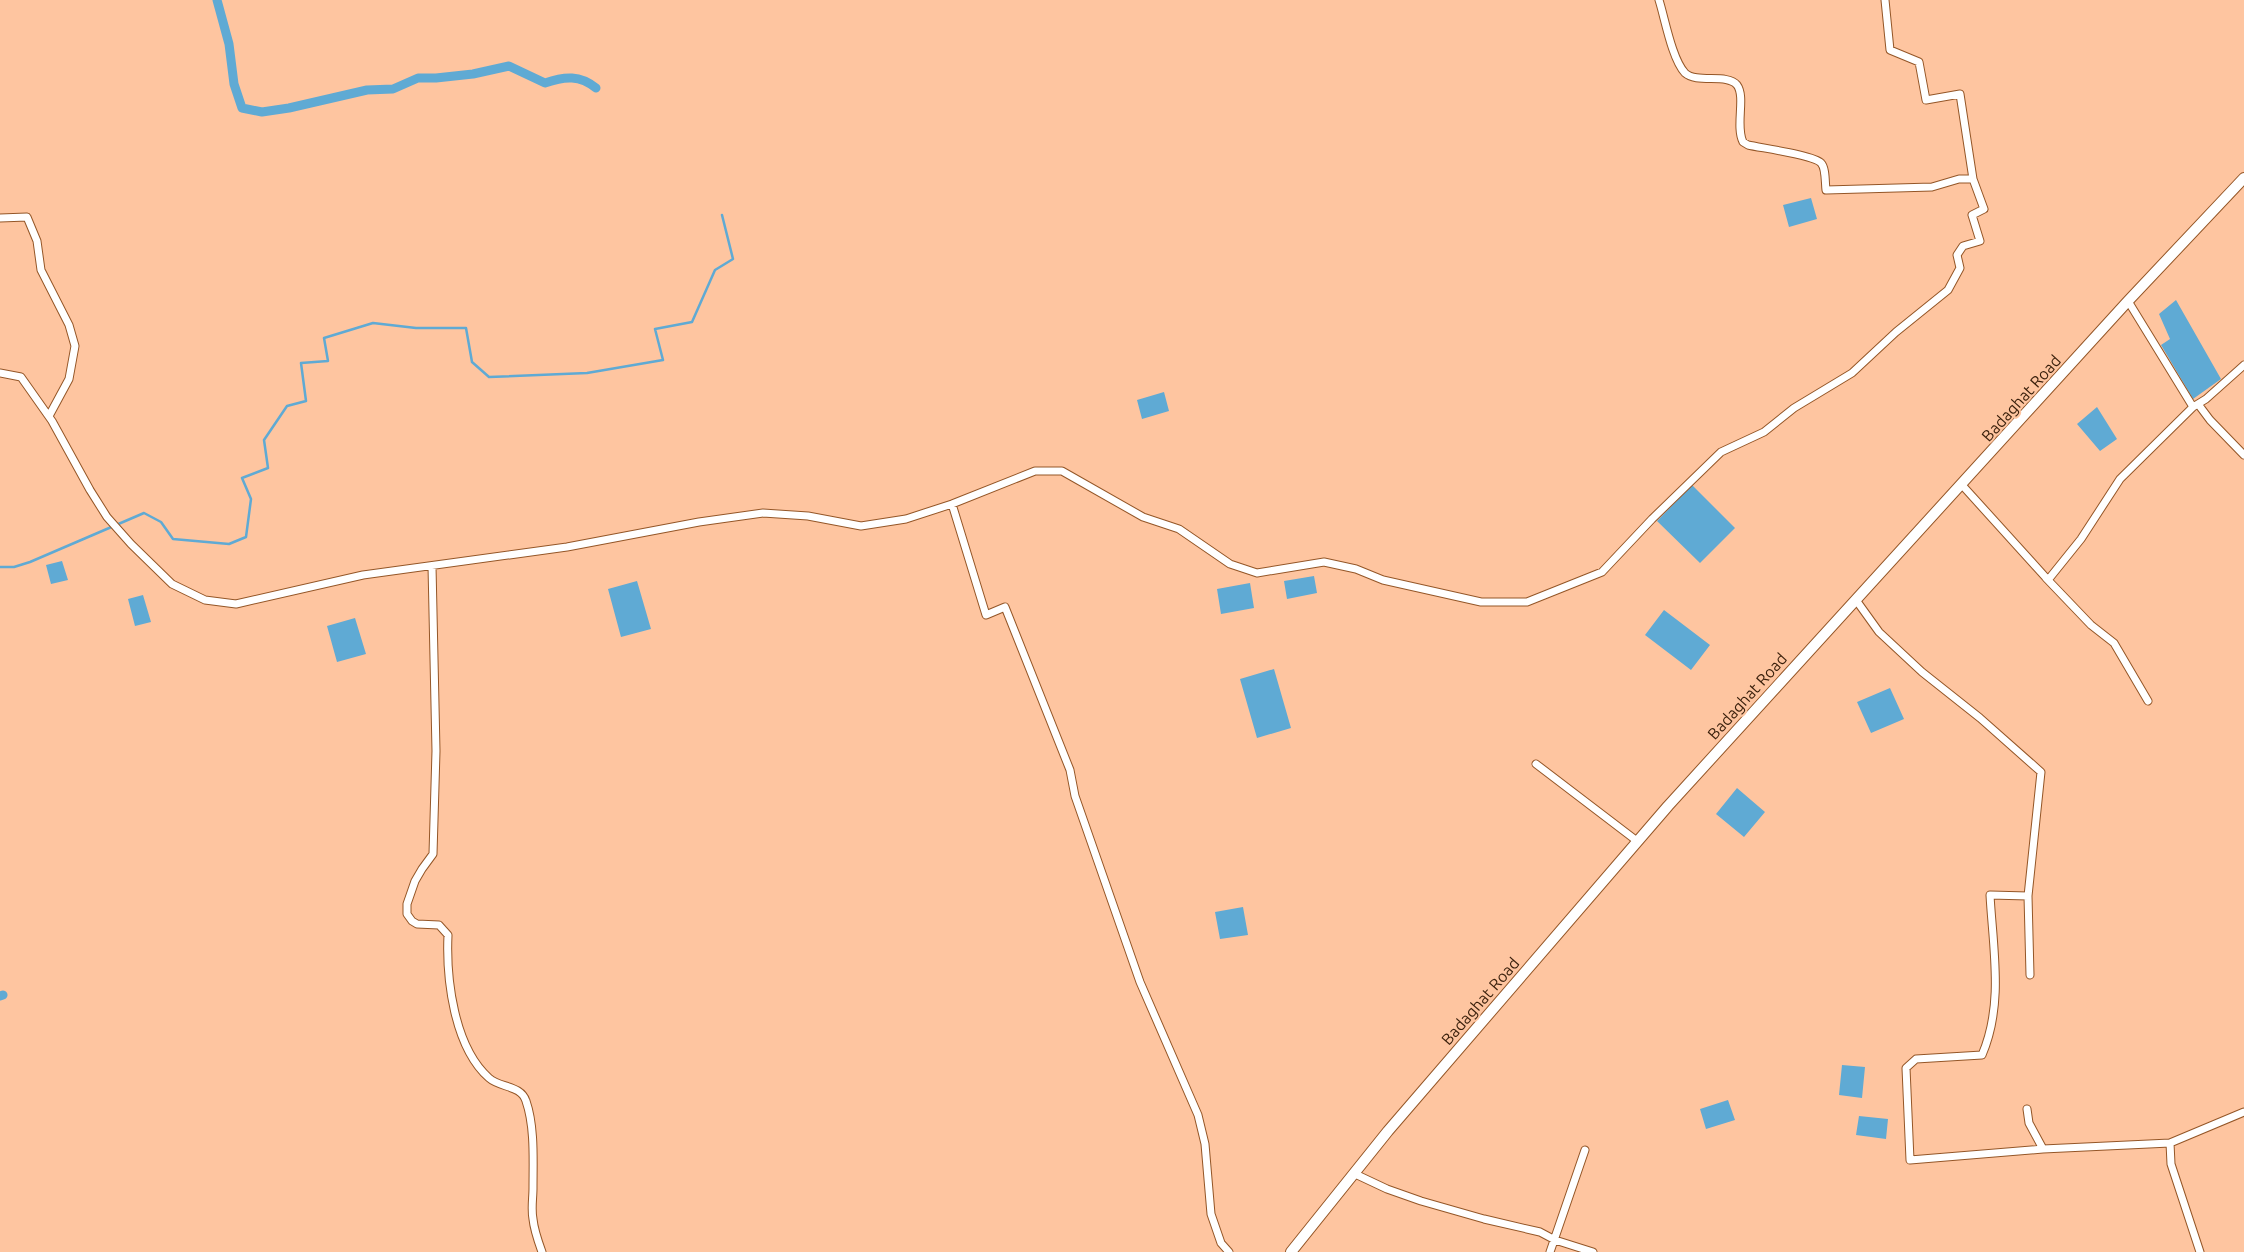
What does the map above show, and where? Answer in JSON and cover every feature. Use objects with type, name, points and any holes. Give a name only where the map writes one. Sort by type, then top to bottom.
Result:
[{"type":"main road","name":"Badaghat Road","points":[[1291,1252],[1352,1173],[1638,841],[2128,301],[2244,178]]},
{"type":"street","points":[[1659,0],[1677,61],[1684,71],[1690,76],[1730,81],[1737,85],[1740,93],[1739,126],[1743,142],[1748,145],[1805,156],[1820,161],[1826,190],[1932,187],[1959,179],[1974,179]]},
{"type":"street","points":[[0,373],[21,377],[48,416],[107,517],[131,544],[172,584],[205,600],[236,604],[363,575],[566,548],[699,522],[763,513],[808,516],[861,526],[906,519],[952,504],[1035,471],[1062,472],[1143,517],[1179,529],[1230,564],[1257,573],[1324,562],[1356,569],[1384,580],[1481,602],[1527,602],[1602,572],[1652,518],[1721,452],[1764,432],[1794,408],[1852,373],[1896,332],[1948,290],[1960,268],[1957,255],[1964,246],[1980,241],[1972,215],[1984,209],[1974,179],[1960,94],[1926,100],[1919,62],[1890,50],[1885,0]]},
{"type":"street","points":[[0,218],[27,217],[37,241],[41,270],[69,325],[75,346],[69,379],[48,416]]},
{"type":"street","points":[[2128,301],[2196,405],[2244,455]]},
{"type":"street","points":[[2046,578],[2048,580],[2081,539],[2120,479],[2196,405],[2244,365]]},
{"type":"street","points":[[1962,485],[2091,625],[2114,643],[2148,701]]},
{"type":"street","points":[[952,504],[986,615],[1004,607],[1070,770],[1075,796],[1140,982],[1198,1115],[1205,1144],[1211,1214],[1221,1243],[1230,1252]]},
{"type":"street","points":[[432,566],[436,751],[432,854],[416,881],[407,904],[407,914],[417,924],[440,925],[448,935],[448,982],[460,1028],[468,1047],[477,1066],[490,1079],[502,1086],[515,1088],[526,1100],[531,1141],[532,1218],[542,1252]]},
{"type":"street","points":[[1856,600],[1879,632],[1922,672],[1980,718],[2041,772],[2028,896],[2030,975]]},
{"type":"street","points":[[1536,764],[1638,841]]},
{"type":"street","points":[[2028,896],[1990,895],[1997,997],[1989,1040],[1982,1055],[1916,1059],[1906,1068],[1910,1160],[2043,1149],[2170,1143],[2244,1112]]},
{"type":"street","points":[[2027,1109],[2029,1123],[2043,1149]]},
{"type":"street","points":[[2170,1143],[2171,1164],[2200,1252]]},
{"type":"street","points":[[1550,1252],[1585,1150]]},
{"type":"street","points":[[1352,1173],[1387,1190],[1484,1219],[1540,1232],[1555,1240],[1594,1252]]},
{"type":"water","points":[[1811,198],[1817,219],[1789,227],[1783,205]]},
{"type":"water","points":[[2176,300],[2221,379],[2193,399],[2161,345],[2170,339],[2159,314]]},
{"type":"water","points":[[1164,392],[1169,411],[1142,419],[1137,400]]},
{"type":"water","points":[[2097,407],[2117,439],[2100,451],[2077,424]]},
{"type":"water","points":[[1692,485],[1735,528],[1700,563],[1657,521]]},
{"type":"water","points":[[62,561],[68,580],[51,584],[46,565]]},
{"type":"water","points":[[1314,576],[1317,593],[1287,599],[1284,581]]},
{"type":"water","points":[[637,581],[651,629],[621,637],[608,589]]},
{"type":"water","points":[[1250,583],[1254,608],[1221,614],[1217,589]]},
{"type":"water","points":[[143,595],[151,622],[135,626],[128,599]]},
{"type":"water","points":[[1664,610],[1710,645],[1691,670],[1645,635]]},
{"type":"water","points":[[355,618],[366,654],[337,662],[327,626]]},
{"type":"water","points":[[1274,669],[1291,728],[1257,738],[1240,679]]},
{"type":"water","points":[[1890,688],[1904,719],[1871,733],[1857,702]]},
{"type":"water","points":[[1737,788],[1765,812],[1744,837],[1716,814]]},
{"type":"water","points":[[1243,907],[1248,935],[1220,939],[1215,912]]},
{"type":"water","points":[[1842,1065],[1865,1067],[1862,1098],[1839,1095]]},
{"type":"water","points":[[1728,1100],[1735,1120],[1706,1129],[1700,1109]]},
{"type":"water","points":[[1859,1116],[1888,1119],[1886,1139],[1856,1135]]},
{"type":"waterway","points":[[217,0],[229,44],[234,84],[242,108],[262,112],[289,108],[367,90],[393,89],[418,78],[473,74],[509,66],[545,83],[572,78],[584,81],[596,88]]},
{"type":"waterway","points":[[0,567],[14,567],[30,562],[144,513],[161,522],[173,539],[229,544],[246,537],[251,499],[242,478],[268,468],[264,440],[287,406],[306,401],[301,363],[328,361],[324,338],[373,323],[416,328],[466,328],[472,362],[489,377],[587,373],[663,360],[655,329],[692,322],[715,270],[733,259],[722,215]]}]
